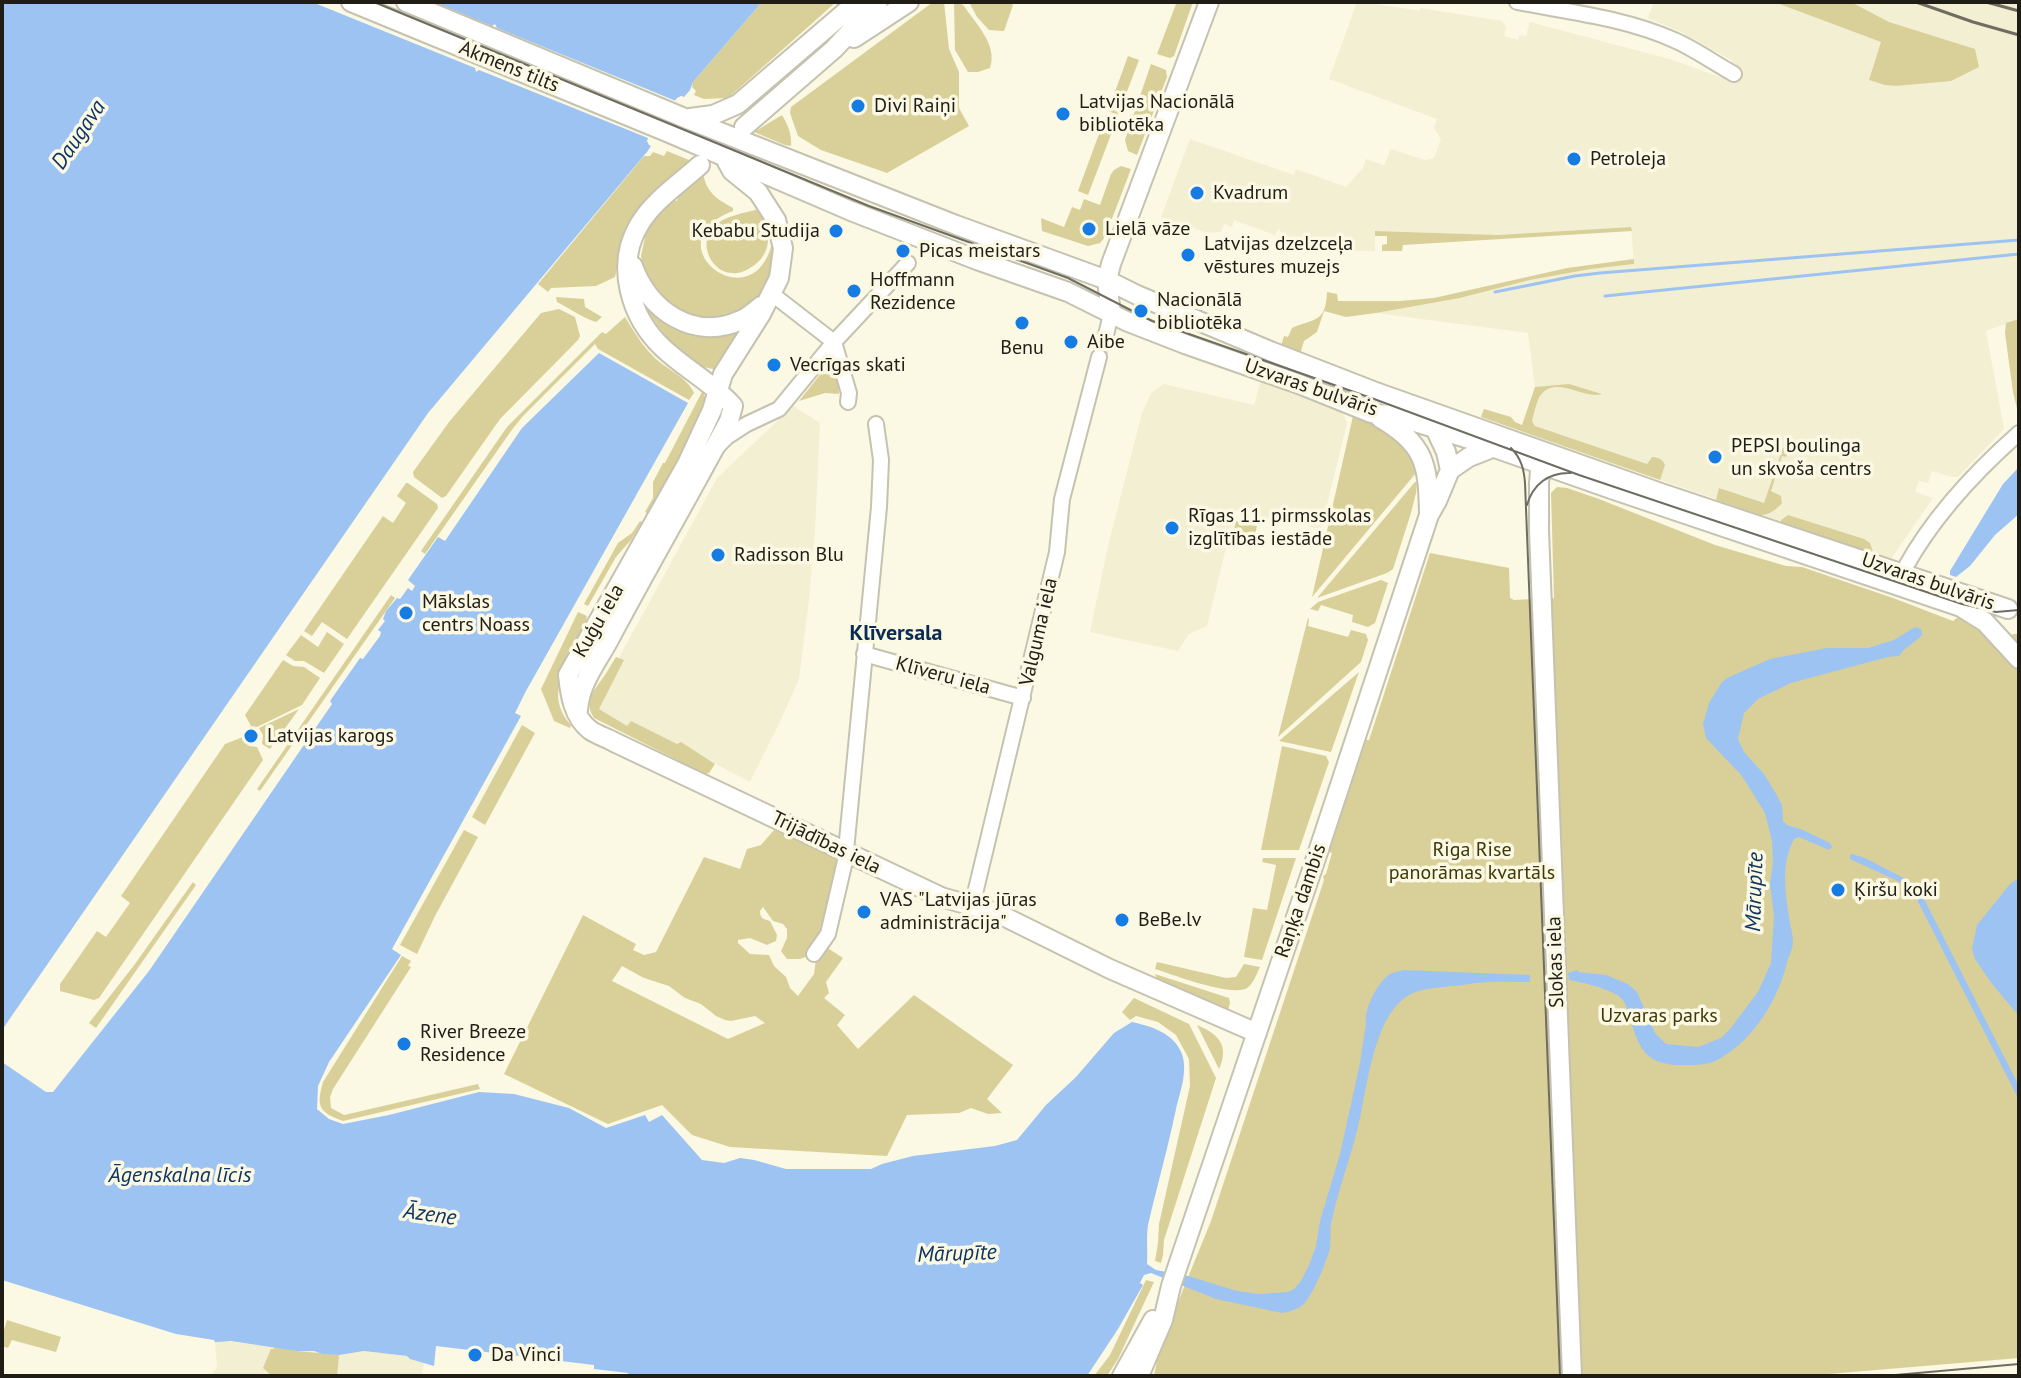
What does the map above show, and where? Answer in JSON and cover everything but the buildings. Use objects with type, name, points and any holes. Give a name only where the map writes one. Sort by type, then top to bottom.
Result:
[{"type":"main road","name":"Akmens tilts","points":[[351,2],[667,132]]},
{"type":"main road","name":"Akmens tilts","points":[[406,2],[683,117]]},
{"type":"main road","points":[[683,117],[713,115],[738,104],[857,2]]},
{"type":"main road","points":[[744,127],[834,49],[878,2]]},
{"type":"main road","points":[[834,49],[909,2]]},
{"type":"main road","points":[[1111,314],[1107,280],[1116,251],[1209,2]]},
{"type":"main road","name":"Uzvaras bulvāris","points":[[683,117],[956,225],[1107,280],[1270,351],[1541,458],[1961,607],[1985,622],[2015,613]]},
{"type":"main road","name":"Uzvaras bulvāris","points":[[667,132],[851,211],[1068,292],[1155,333],[1371,413],[1396,416],[1492,448],[1541,458],[2015,613]]},
{"type":"main road","name":"Kuģu iela","points":[[613,614],[712,410],[723,374],[776,286],[782,263],[782,241],[776,220],[758,192],[732,171],[723,157]]},
{"type":"main road","points":[[700,165],[643,218],[630,242],[630,292],[644,325],[662,347],[718,390],[733,406]]},
{"type":"main road","points":[[628,254],[647,294],[665,312],[688,324],[701,327],[741,320],[769,298]]},
{"type":"main road","name":"Kuģu iela","points":[[578,716],[571,698],[568,675],[613,614],[712,452],[729,421],[733,406]]},
{"type":"main road","points":[[1420,408],[1436,429],[1450,470],[1469,457],[1492,448]]},
{"type":"main road","name":"Raņķa dambis","points":[[1371,413],[1399,429],[1420,453],[1425,465],[1429,515]]},
{"type":"main road","name":"Slokas iela","points":[[1541,458],[1539,531],[1572,1376]]},
{"type":"main road","name":"Raņķa dambis","points":[[1139,1376],[1163,1320],[1171,1286],[1429,515],[1450,470]]},
{"type":"main road","points":[[1985,622],[2019,659]]},
{"type":"main road","name":"Trijādības iela","points":[[578,716],[590,730],[941,897],[997,913],[1110,969],[1257,1033]]},
{"type":"main road","name":"Raņķa dambis","points":[[1122,1376],[1171,1286]]},
{"type":"main road","points":[[1148,1357],[1149,1376]]},
{"type":"street","points":[[1517,2],[1649,30],[1677,41],[1734,74]]},
{"type":"street","name":"Kuģu iela","points":[[712,452],[747,424],[779,409],[834,342],[908,263]]},
{"type":"street","points":[[769,298],[834,342],[848,398]]},
{"type":"street","points":[[1106,335],[1111,314]]},
{"type":"street","name":"Valguma iela","points":[[972,906],[1057,552],[1062,499],[1099,357]]},
{"type":"street","points":[[733,406],[752,413],[779,409]]},
{"type":"street","points":[[814,954],[828,934],[845,861],[879,507],[881,460],[876,424]]},
{"type":"street","points":[[1905,568],[1960,492],[2019,433]]},
{"type":"street","name":"Klīveru iela","points":[[864,654],[1023,698]]},
{"type":"shaded area","points":[[1357,2],[1502,21],[1506,27],[1504,36],[1518,40],[1520,35],[1526,36],[1530,22],[1673,60],[1730,81],[1735,68],[1731,60],[1648,18],[1654,2],[1774,2],[1882,42],[1889,22],[1851,2],[2019,2],[2019,319],[1986,331],[2004,429],[1958,477],[1932,471],[1928,483],[1919,481],[1915,492],[1933,498],[1891,559],[1520,432],[1535,387],[1528,333],[1376,313],[1460,298],[1530,280],[1634,264],[1631,227],[1498,235],[1375,231],[1375,251],[1308,250],[1296,245],[1278,229],[1275,235],[1234,220],[1232,227],[1224,224],[1221,232],[1208,233],[1161,217],[1190,139],[1294,175],[1296,169],[1346,187],[1363,168],[1366,159],[1384,165],[1391,149],[1425,160],[1434,158],[1441,139],[1434,128],[1437,119],[1329,79]]},
{"type":"shaded area","name":"Rīgas 11. pirmsskolas izglītības iestāde","points":[[1261,380],[1340,407],[1347,423],[1321,529],[1235,511],[1207,626],[1189,634],[1178,651],[1090,632],[1142,413],[1152,392],[1164,384],[1254,405]]},
{"type":"shaded area","points":[[793,406],[820,423],[809,600],[799,679],[750,782],[710,761],[704,771],[591,709],[717,478]]},
{"type":"shaded area","points":[[215,1342],[339,1355],[364,1351],[408,1356],[424,1362],[422,1376],[211,1376],[217,1367]]},
{"type":"green space","points":[[762,2],[847,2],[840,8],[835,3],[728,98],[704,99],[694,95],[693,82]]},
{"type":"green space","points":[[933,2],[944,2],[949,49],[959,72],[959,108],[969,126],[887,173],[821,150],[798,136],[791,107]]},
{"type":"green space","points":[[954,2],[964,6],[984,35],[991,51],[990,68],[968,72],[955,50]]},
{"type":"green space","points":[[969,2],[1010,2],[1013,5],[1004,31],[989,30]]},
{"type":"green space","points":[[1173,2],[1193,2],[1174,56],[1170,58],[1157,54],[1176,4]]},
{"type":"green space","points":[[1774,2],[1851,2],[1889,22],[1975,49],[1979,67],[1951,81],[1896,86],[1869,80],[1881,42]]},
{"type":"green space","points":[[1128,56],[1139,60],[1118,115],[1108,111]]},
{"type":"green space","points":[[1151,64],[1166,70],[1167,77],[1137,155],[1128,151],[1125,140]]},
{"type":"green space","points":[[782,115],[789,130],[791,146],[754,132]]},
{"type":"green space","points":[[1106,115],[1113,118],[1111,123],[1115,124],[1088,195],[1078,191]]},
{"type":"green space","points":[[667,151],[694,162],[632,220],[622,240],[615,277],[596,286],[551,288],[548,292],[538,284],[644,156],[650,156],[653,152],[664,156]]},
{"type":"green space","points":[[1121,166],[1131,169],[1100,243],[1088,246],[1042,231],[1041,218],[1064,227],[1072,207],[1080,210],[1084,199],[1100,205],[1111,174]]},
{"type":"green space","points":[[703,171],[706,184],[713,194],[733,208],[733,211],[710,225],[701,241],[704,257],[715,270],[731,277],[748,276],[763,264],[773,238],[776,254],[767,289],[742,314],[706,322],[671,310],[648,284],[641,256],[651,219],[671,199],[677,201],[679,194]]},
{"type":"green space","points":[[759,209],[768,233],[767,249],[763,256],[740,273],[718,268],[707,249],[713,227],[728,218]]},
{"type":"green space","points":[[1631,227],[1632,231],[1403,245],[1402,251],[1382,251],[1382,245],[1387,244],[1387,236],[1375,236],[1375,231],[1498,235]]},
{"type":"green space","points":[[1634,259],[1634,264],[1530,280],[1460,298],[1376,313],[1346,317],[1324,311],[1317,332],[1304,341],[1300,354],[1281,346],[1284,336],[1288,337],[1292,328],[1321,315],[1327,292],[1337,294],[1338,301],[1434,298],[1567,268]]},
{"type":"green space","points":[[556,297],[584,299],[585,307],[602,317],[596,322],[592,321],[557,302]]},
{"type":"green space","points":[[646,308],[689,334],[712,337],[739,332],[740,336],[716,369],[706,368],[676,347]]},
{"type":"green space","points":[[559,309],[575,317],[580,336],[578,340],[500,419],[442,498],[414,477],[413,472],[449,422],[541,313]]},
{"type":"green space","points":[[625,317],[651,354],[691,388],[694,393],[689,400],[598,349],[595,344],[523,416],[425,554],[421,551],[507,427],[602,332],[606,334]]},
{"type":"green space","points":[[2019,319],[2019,417],[2005,333],[2006,323]]},
{"type":"green space","points":[[830,362],[838,373],[839,394],[825,393],[799,401]]},
{"type":"green space","points":[[1569,384],[1602,394],[1587,394],[1561,387],[1546,390],[1536,405],[1532,421],[1535,426],[1647,464],[1652,457],[1658,458],[1665,465],[1660,480],[1481,417],[1484,409],[1511,417],[1522,425],[1535,387]]},
{"type":"green space","points":[[703,390],[705,406],[652,516],[645,512],[653,498],[653,482]]},
{"type":"green space","points":[[1353,416],[1384,431],[1400,445],[1416,473],[1312,597]]},
{"type":"green space","points":[[1783,448],[1789,450],[1786,457],[1782,456],[1771,491],[1781,496],[1782,503],[1775,510],[1760,515],[1716,500],[1719,488],[1764,503]]},
{"type":"green space","points":[[1415,482],[1411,513],[1393,569],[1317,598]]},
{"type":"green space","points":[[406,483],[437,504],[438,508],[347,639],[322,622],[312,636],[304,631],[383,516],[393,523],[406,503],[397,496]]},
{"type":"green space","name":"Uzvaras parks","points":[[1557,487],[1599,499],[1715,545],[1786,566],[1802,567],[1953,621],[1959,616],[1976,626],[2007,662],[2018,652],[2010,637],[2019,634],[2019,1358],[1805,1376],[1154,1376],[1182,1292],[1211,1221],[1326,874],[1332,853],[1329,852],[1430,553],[1509,568],[1510,598],[1514,600],[1554,598],[1551,493]]},
{"type":"green space","points":[[1788,515],[1864,539],[1870,543],[1873,552],[1781,523]]},
{"type":"green space","points":[[640,521],[588,606],[584,604],[618,543],[632,533]]},
{"type":"green space","points":[[1236,521],[1257,526],[1252,547],[1231,542]]},
{"type":"green space","points":[[1381,580],[1388,583],[1375,623],[1368,627],[1352,622],[1353,615],[1321,605],[1318,611],[1310,609],[1318,602]]},
{"type":"green space","points":[[391,595],[395,598],[260,791],[257,789]]},
{"type":"green space","points":[[578,612],[587,616],[584,630],[559,690],[559,702],[570,728],[554,721],[541,689]]},
{"type":"green space","points":[[1308,618],[1308,626],[1348,637],[1351,630],[1366,634],[1368,640],[1361,662],[1278,737]]},
{"type":"green space","points":[[327,632],[344,644],[324,673],[286,655],[301,635],[318,647]]},
{"type":"green space","points":[[616,657],[624,660],[599,709],[627,726],[631,721],[677,744],[681,742],[715,764],[709,773],[705,774],[594,718],[590,706],[592,695]]},
{"type":"green space","points":[[283,660],[293,666],[304,667],[320,678],[302,705],[257,727],[251,726],[245,715]]},
{"type":"green space","points":[[1359,672],[1331,752],[1279,741]]},
{"type":"green space","points":[[299,709],[270,749],[262,744],[263,735],[259,728]]},
{"type":"green space","points":[[522,725],[535,733],[485,825],[472,817]]},
{"type":"green space","points":[[243,737],[249,746],[257,747],[263,760],[99,998],[94,1000],[60,991],[60,984],[97,931],[106,937],[130,903],[121,896],[225,744]]},
{"type":"green space","points":[[1282,746],[1326,756],[1329,762],[1299,850],[1261,850]]},
{"type":"green space","points":[[464,830],[478,837],[417,954],[400,945]]},
{"type":"green space","points":[[774,830],[839,859],[811,955],[787,959],[781,951],[787,929],[773,921],[763,907],[761,915],[770,921],[777,935],[776,941],[767,945],[750,938],[738,940],[738,943],[750,954],[769,955],[798,996],[814,974],[816,959],[826,947],[843,958],[826,982],[829,993],[824,998],[845,1015],[837,1025],[858,1049],[914,995],[1013,1065],[987,1099],[1002,1113],[988,1114],[971,1108],[959,1113],[907,1115],[887,1156],[730,1147],[692,1135],[662,1105],[608,1124],[504,1074],[583,915],[636,944],[633,950],[644,955],[656,952],[704,857],[740,869],[747,849],[761,845]],"holes":[[[622,966],[644,978],[669,986],[725,1020],[755,1016],[765,1023],[728,1039],[612,981]]]},
{"type":"green space","points":[[1263,858],[1296,858],[1262,960],[1244,957],[1253,908],[1267,910],[1276,865],[1262,862]]},
{"type":"green space","points":[[193,882],[196,885],[96,1028],[89,1023]]},
{"type":"green space","points":[[402,956],[411,961],[408,966],[411,967],[333,1089],[331,1108],[344,1115],[478,1084],[480,1089],[343,1121],[321,1108],[323,1082]]},
{"type":"green space","points":[[1157,962],[1226,978],[1236,977],[1244,964],[1260,967],[1247,988],[1229,990],[1155,969]]},
{"type":"green space","points":[[1155,974],[1229,998],[1228,1010],[1164,983]]},
{"type":"green space","points":[[1134,998],[1189,1024],[1216,1078],[1164,1240],[1161,1263],[1155,1261],[1159,1224],[1190,1086],[1189,1059],[1176,1035],[1158,1022],[1136,1016],[1130,1020],[1122,1012]]},
{"type":"green space","points":[[1197,1025],[1220,1041],[1223,1053],[1219,1069]]},
{"type":"green space","points":[[1146,1280],[1154,1282],[1118,1359],[1107,1376],[1094,1376],[1110,1355]]},
{"type":"green space","points":[[7,1320],[61,1337],[56,1352],[12,1340],[8,1348],[2,1346]]},
{"type":"green space","points":[[224,1327],[297,1351],[339,1355],[337,1376],[272,1376],[263,1368],[274,1346],[215,1342]]},
{"type":"water","name":"Daugava","points":[[2,2],[762,2],[693,82],[684,97],[677,98],[647,141],[651,146],[647,152],[428,413],[2,1030]]},
{"type":"water","name":"Āgenskalna līcis","points":[[599,353],[688,403],[526,691],[515,713],[521,716],[392,949],[401,955],[329,1062],[318,1086],[317,1109],[329,1119],[343,1124],[479,1092],[514,1094],[569,1108],[606,1128],[645,1115],[649,1122],[662,1115],[702,1160],[724,1163],[740,1158],[786,1169],[871,1169],[913,1156],[995,1146],[1017,1140],[1114,1033],[1132,1022],[1168,1036],[1182,1054],[1184,1068],[1148,1225],[1147,1264],[1156,1270],[1237,1291],[1259,1294],[1288,1292],[1301,1281],[1316,1246],[1360,1063],[1367,1010],[1381,983],[1390,974],[1404,970],[1530,975],[1530,982],[1482,982],[1424,990],[1409,995],[1396,1006],[1386,1021],[1372,1059],[1356,1135],[1333,1213],[1328,1254],[1302,1306],[1282,1313],[1216,1299],[1151,1273],[1144,1275],[1140,1283],[1143,1285],[1087,1376],[628,1376],[628,1373],[594,1369],[594,1365],[436,1346],[434,1366],[407,1356],[364,1351],[322,1354],[231,1341],[215,1342],[176,1334],[2,1280],[2,1062],[46,1092],[53,1092],[149,971],[332,704],[330,701],[360,658],[363,659],[380,636],[378,630],[385,621],[386,611],[408,588],[412,591],[415,586],[408,580],[438,537],[445,541],[522,428]]},
{"type":"water","points":[[2019,467],[2019,514],[1995,535],[1970,566],[1956,577],[1950,575],[2003,484]]},
{"type":"water","points":[[1915,627],[1921,629],[1922,635],[1899,656],[1791,683],[1758,699],[1744,713],[1738,739],[1744,752],[1775,792],[1782,805],[1783,821],[1830,843],[1832,847],[1829,850],[1799,837],[1794,839],[1790,848],[1785,877],[1792,946],[1779,988],[1755,1028],[1734,1049],[1713,1062],[1673,1065],[1655,1060],[1642,1049],[1621,998],[1604,989],[1569,980],[1568,973],[1577,970],[1606,975],[1628,984],[1637,992],[1655,1033],[1666,1044],[1698,1047],[1721,1038],[1730,1029],[1758,992],[1771,963],[1774,916],[1770,884],[1772,841],[1765,813],[1742,776],[1706,738],[1703,724],[1709,703],[1722,682],[1770,659],[1827,648],[1868,648],[1894,640]]},
{"type":"water","points":[[1852,854],[1917,885],[2019,1086],[2019,1100],[1914,894],[1902,883],[1850,859]]},
{"type":"water","points":[[2019,878],[2019,1016],[1992,984],[1972,949],[1977,925],[2010,884]]},
{"type":"pier","points":[[312,2],[434,2],[492,26],[495,24],[497,28],[676,101],[681,96],[688,99],[681,100],[652,141],[654,147],[649,145],[648,138],[479,70],[476,72],[475,68]]},
{"type":"waterway","points":[[1495,292],[1600,273],[2019,240]]},
{"type":"waterway","points":[[1605,296],[2019,254]]},
{"type":"tunnel","points":[[1099,357],[1106,335]]},
{"type":"tram line","points":[[374,2],[869,206],[1068,278],[1152,321],[1579,475],[1962,604],[1996,612],[2019,610]]},
{"type":"tram line","points":[[1511,448],[1521,464],[1525,483],[1560,1376]]},
{"type":"tram line","points":[[1527,505],[1533,491],[1543,481],[1571,473]]},
{"type":"tram line","points":[[1884,1376],[2019,1364]]},
{"type":"railway","points":[[1916,2],[2019,35]]},
{"type":"railway","points":[[1986,2],[2019,11]]},
{"type":"place","name":"Divi Raiņi","points":[[858,106]]},
{"type":"place","name":"Latvijas Nacionālā bibliotēka","points":[[1063,114]]},
{"type":"place","name":"Petroleja","points":[[1574,159]]},
{"type":"place","name":"Kvadrum","points":[[1197,193]]},
{"type":"place","name":"Lielā vāze","points":[[1089,229]]},
{"type":"place","name":"Kebabu Studija","points":[[836,231]]},
{"type":"place","name":"Picas meistars","points":[[903,251]]},
{"type":"place","name":"Latvijas dzelzceļa vēstures muzejs","points":[[1188,255]]},
{"type":"place","name":"Hoffmann Rezidence","points":[[854,291]]},
{"type":"place","name":"Nacionālā bibliotēka","points":[[1141,311]]},
{"type":"place","name":"Benu","points":[[1022,323]]},
{"type":"place","name":"Aibe","points":[[1071,342]]},
{"type":"place","name":"Vecrīgas skati","points":[[774,365]]},
{"type":"place","name":"PEPSI boulinga un skvoša centrs","points":[[1715,457]]},
{"type":"place","name":"Rīgas 11. pirmsskolas izglītības iestāde","points":[[1172,528]]},
{"type":"place","name":"Radisson Blu","points":[[718,555]]},
{"type":"place","name":"Mākslas centrs Noass","points":[[406,613]]},
{"type":"place","name":"Latvijas karogs","points":[[251,736]]},
{"type":"place","name":"Ķiršu koki","points":[[1838,890]]},
{"type":"place","name":"VAS \"Latvijas jūras administrācija\"","points":[[864,912]]},
{"type":"place","name":"BeBe.lv","points":[[1122,920]]},
{"type":"place","name":"River Breeze Residence","points":[[404,1044]]},
{"type":"place","name":"Da Vinci","points":[[475,1355]]},
{"type":"district","name":"Klīversala","points":[[896,634]]},
{"type":"park label","name":"Riga Rise panorāmas kvartāls","points":[[1472,862]]},
{"type":"water label","name":"Mārupīte","points":[[1755,892]]},
{"type":"water label","name":"Āzene","points":[[430,1215]]},
{"type":"water label","name":"Mārupīte","points":[[957,1254]]}]
